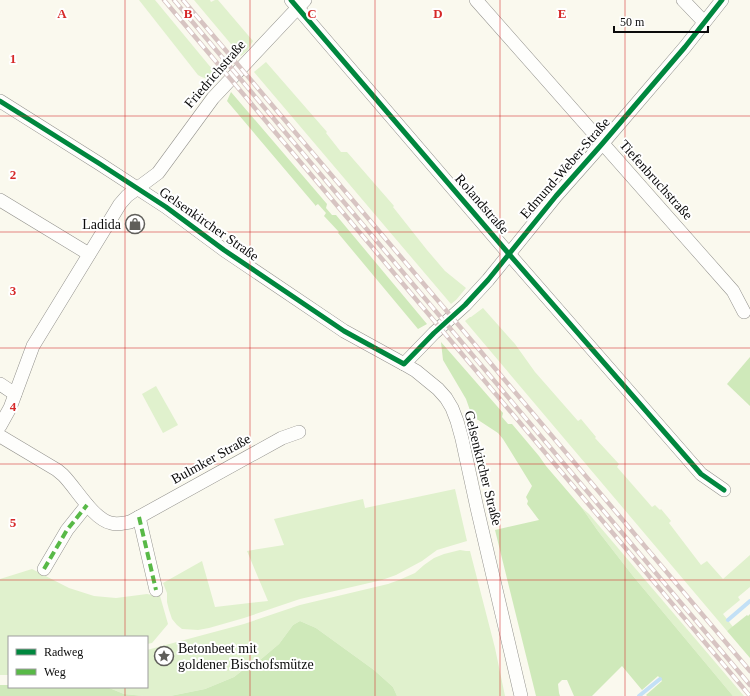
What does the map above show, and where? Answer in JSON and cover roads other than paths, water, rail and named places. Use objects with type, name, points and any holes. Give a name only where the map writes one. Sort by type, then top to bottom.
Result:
[{"type":"street","name":"Tiefenbruchstraße","points":[[476,0],[602,144],[734,291],[744,312]]},
{"type":"street","points":[[683,0],[704,22]]},
{"type":"street","name":"Edmund-Weber-Straße","points":[[404,364],[434,333],[465,305],[488,280],[556,196],[685,47],[722,0]]},
{"type":"street","name":"Friedrichstraße","points":[[0,426],[16,394],[33,346],[120,204],[127,196],[148,182],[158,173],[212,98],[298,3]]},
{"type":"street","name":"Rolandstraße","points":[[298,3],[509,254],[701,474],[724,490]]},
{"type":"street","name":"Gelsenkircher Straße","points":[[0,101],[138,188],[224,250],[344,331],[404,364],[438,389],[446,398],[457,421],[462,439],[521,696]]},
{"type":"street","points":[[0,200],[89,254]]},
{"type":"street","points":[[0,384],[16,394]]},
{"type":"street","name":"Bulmker Straße","points":[[0,436],[57,470],[68,480],[95,514],[102,520],[120,524],[130,522],[282,438],[299,432]]},
{"type":"street","points":[[44,569],[67,530],[88,505]]},
{"type":"street","points":[[139,517],[156,590]]},
{"type":"waterway","points":[[728,620],[750,601]]},
{"type":"waterway","points":[[639,696],[660,679]]},
{"type":"railway","points":[[164,0],[750,696]]},
{"type":"railway","points":[[174,0],[750,685]]},
{"type":"railway","points":[[183,0],[750,671]]},
{"type":"place","name":"Ladida","points":[[135,224]]},
{"type":"place","name":"Betonbeet mit goldener Bischofsmütze","points":[[164,656]]}]
